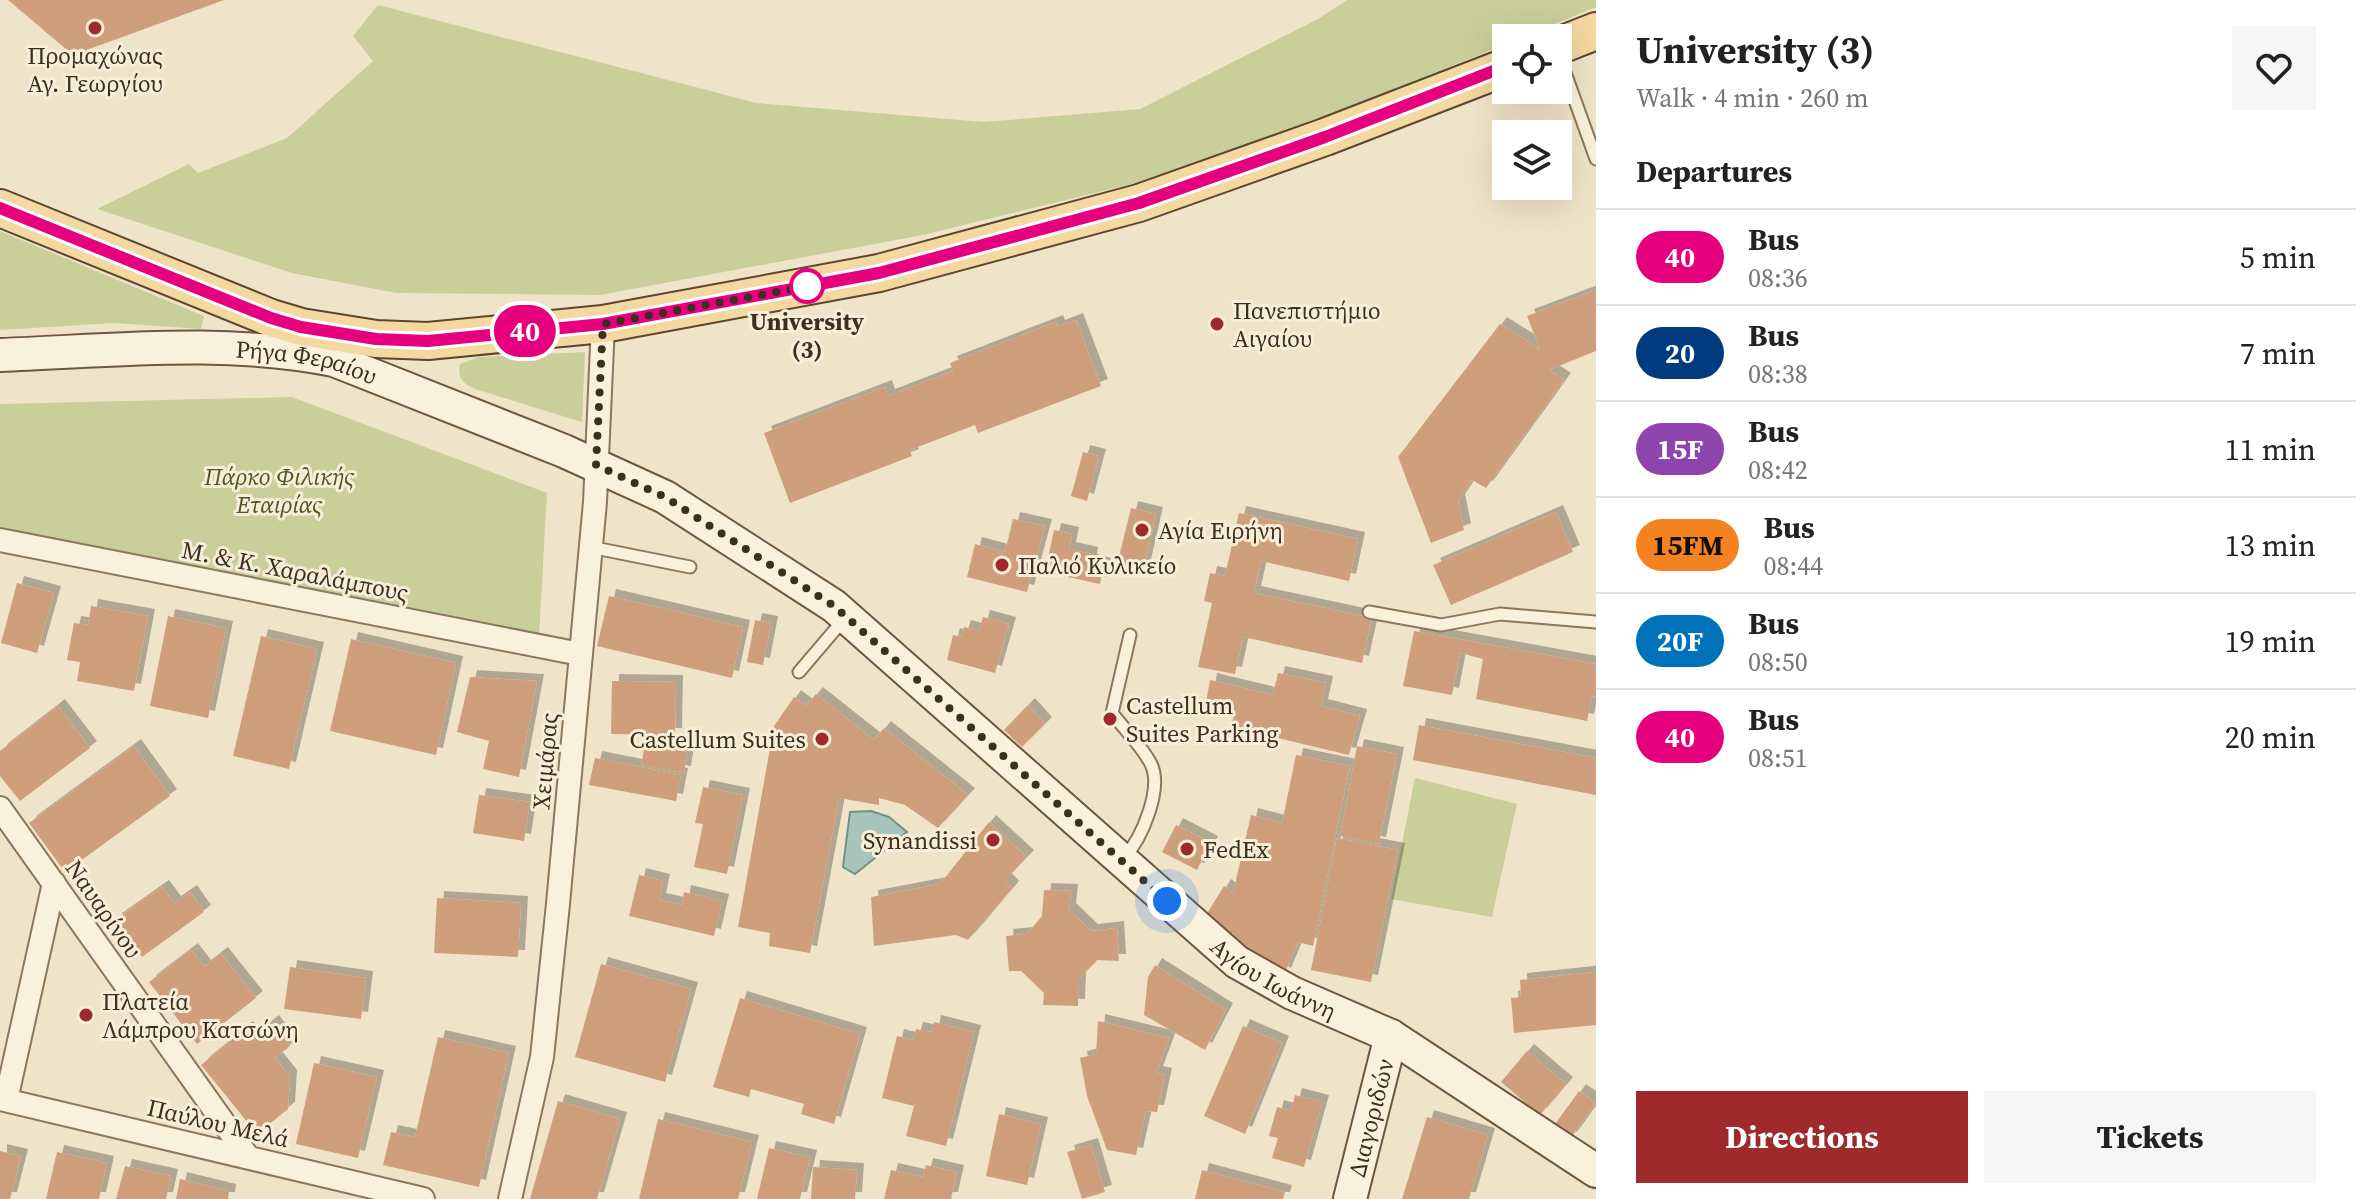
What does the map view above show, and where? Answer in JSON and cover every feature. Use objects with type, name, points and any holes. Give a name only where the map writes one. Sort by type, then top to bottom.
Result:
[{"type":"main road","points":[[1572,40],[1596,31]]},
{"type":"main road","points":[[0,208],[247,310],[301,327],[376,339],[428,341],[603,324],[879,273],[1139,203],[1325,137],[1492,72]]},
{"type":"street","name":"Χειμάρας","points":[[510,1199],[542,1057],[590,547],[603,324]]},
{"type":"street","name":"Ρήγα Φεραίου","points":[[0,355],[223,348],[296,352],[334,360],[596,465]]},
{"type":"street","name":"Αγίου Ιωάννη","points":[[596,465],[665,497],[834,606],[1237,962],[1292,993],[1391,1036],[1596,1171]]},
{"type":"street","name":"Μ. & Κ. Χαραλάμπους","points":[[0,540],[580,654]]},
{"type":"street","name":"Ναυαρίνου","points":[[0,808],[248,1157]]},
{"type":"street","points":[[3,1099],[54,883]]},
{"type":"street","name":"Διαγοριδών","points":[[1350,1199],[1391,1036]]},
{"type":"street","name":"Παύλου Μελά","points":[[3,1099],[423,1199]]},
{"type":"lane","points":[[1572,92],[1596,159]]},
{"type":"lane","points":[[590,547],[690,567]]},
{"type":"lane","points":[[1369,612],[1441,625],[1500,614],[1596,622]]},
{"type":"lane","points":[[799,672],[846,616]]},
{"type":"lane","points":[[1121,861],[1133,848],[1144,828],[1153,798],[1152,766],[1112,713],[1130,635]]},
{"type":"green space","points":[[1347,0],[1596,0],[1596,7],[1555,24],[1492,24],[1492,50],[1271,139],[1136,183],[923,235],[600,295],[396,293],[292,273],[97,209],[189,164],[198,173],[287,138],[373,61],[353,36],[378,5],[757,103],[984,122],[1140,109],[1318,19]]},
{"type":"green space","points":[[0,231],[204,316],[201,329],[114,323],[0,330]]},
{"type":"green space","points":[[585,352],[582,422],[475,389],[464,383],[459,373],[460,364],[479,357]]},
{"type":"green space","name":"Πάρκο Φιλικής Εταιρίας","points":[[292,397],[547,493],[539,637],[0,527],[0,404]]},
{"type":"green space","points":[[1415,778],[1517,804],[1492,917],[1391,899]]},
{"type":"water","points":[[871,811],[889,817],[907,832],[855,874],[843,867],[850,812]]},
{"type":"building","name":"Προμαχώνας Αγ. Γεωργίου","points":[[8,0],[224,0],[73,55]]},
{"type":"building","points":[[1596,290],[1596,351],[1549,370],[1564,380],[1486,488],[1472,480],[1458,501],[1464,530],[1431,543],[1398,457],[1500,324],[1540,349],[1527,316]]},
{"type":"building","points":[[1076,320],[1101,386],[978,433],[975,425],[910,450],[912,456],[790,503],[764,433],[885,387],[888,396],[953,371],[950,363],[1056,322],[1058,327]]},
{"type":"building","points":[[1083,452],[1099,456],[1087,501],[1071,496]]},
{"type":"building","points":[[1131,508],[1156,514],[1142,575],[1116,569]]},
{"type":"building","points":[[1556,512],[1573,552],[1451,605],[1433,565]]},
{"type":"building","points":[[1239,513],[1358,539],[1349,581],[1261,561],[1254,593],[1372,618],[1362,663],[1243,637],[1235,674],[1198,667],[1212,603],[1204,601],[1210,573],[1225,576]]},
{"type":"building","name":"Παλιό Κυλικείο","points":[[1013,519],[1045,526],[1027,592],[967,577],[975,544],[1005,552]]},
{"type":"building","points":[[1054,530],[1072,534],[1069,549],[1091,554],[1090,561],[1104,565],[1100,584],[1045,572]]},
{"type":"building","points":[[17,583],[54,593],[37,653],[1,643]]},
{"type":"building","points":[[609,596],[743,627],[732,678],[597,646]]},
{"type":"building","points":[[91,606],[148,616],[134,691],[77,681],[80,662],[67,660],[74,623],[88,625]]},
{"type":"building","points":[[168,616],[226,628],[208,718],[150,706]]},
{"type":"building","points":[[983,617],[1009,624],[995,673],[947,660],[953,635],[961,637],[964,627],[979,631]]},
{"type":"building","points":[[755,620],[771,623],[763,665],[747,662]]},
{"type":"building","points":[[1414,631],[1596,664],[1596,697],[1592,696],[1587,721],[1476,699],[1483,659],[1460,653],[1452,695],[1403,686]]},
{"type":"building","points":[[261,636],[317,649],[289,769],[233,756]]},
{"type":"building","points":[[351,639],[456,663],[436,755],[330,731]]},
{"type":"building","points":[[1278,673],[1326,683],[1321,706],[1360,716],[1349,755],[1231,727],[1235,711],[1206,703],[1210,680],[1273,695]]},
{"type":"building","points":[[470,677],[537,681],[519,777],[483,769],[489,741],[457,732]]},
{"type":"building","points":[[612,681],[676,682],[675,735],[611,734]]},
{"type":"building","points":[[816,694],[874,740],[884,728],[968,795],[938,828],[905,805],[879,798],[879,805],[839,798],[810,953],[769,946],[770,933],[738,927],[774,726],[794,697],[806,706]]},
{"type":"building","points":[[1028,705],[1045,724],[1022,747],[1004,730]]},
{"type":"building","points":[[58,706],[90,748],[20,801],[0,776],[0,751]]},
{"type":"building","points":[[1419,725],[1596,758],[1596,795],[1413,760]]},
{"type":"building","points":[[646,739],[688,747],[684,773],[641,765]]},
{"type":"building","points":[[134,746],[170,796],[65,872],[29,823]]},
{"type":"building","points":[[1357,746],[1397,754],[1379,844],[1340,836]]},
{"type":"building","points":[[1296,755],[1350,766],[1313,946],[1298,942],[1284,975],[1206,915],[1224,886],[1233,893],[1251,815],[1282,823]]},
{"type":"building","points":[[595,758],[681,775],[676,801],[589,785]]},
{"type":"building","points":[[703,787],[743,795],[727,874],[694,867],[703,824],[695,823]]},
{"type":"building","points":[[479,795],[530,802],[524,841],[473,833]]},
{"type":"building","points":[[989,822],[1027,857],[1005,880],[1012,888],[968,940],[956,935],[874,946],[871,897],[940,884]]},
{"type":"building","points":[[1176,825],[1211,843],[1197,870],[1162,852]]},
{"type":"building","points":[[1337,838],[1398,850],[1371,982],[1311,970]]},
{"type":"building","points":[[639,875],[663,881],[659,900],[682,905],[684,892],[722,901],[714,936],[629,916]]},
{"type":"building","points":[[162,887],[174,903],[190,892],[204,912],[142,957],[115,920]]},
{"type":"building","points":[[1044,890],[1071,891],[1069,910],[1091,931],[1117,928],[1119,961],[1097,960],[1079,979],[1078,1006],[1043,1005],[1044,993],[1021,971],[1009,971],[1006,936],[1027,934],[1042,916]]},
{"type":"building","points":[[437,898],[521,903],[518,957],[434,953]]},
{"type":"building","points":[[191,950],[204,967],[221,954],[256,998],[197,1044],[149,982]]},
{"type":"building","points":[[601,964],[691,989],[665,1082],[575,1057]]},
{"type":"building","points":[[1155,965],[1226,1010],[1205,1050],[1144,1015],[1148,977]]},
{"type":"building","points":[[290,967],[366,978],[361,1019],[284,1009]]},
{"type":"building","points":[[1596,972],[1596,1025],[1514,1033],[1511,998],[1521,997],[1520,980]]},
{"type":"building","points":[[740,998],[860,1034],[834,1124],[801,1114],[804,1104],[751,1089],[749,1097],[713,1087]]},
{"type":"building","points":[[1098,1021],[1169,1038],[1156,1073],[1165,1075],[1157,1112],[1146,1111],[1136,1155],[1107,1150],[1087,1096],[1080,1058],[1096,1054]]},
{"type":"building","points":[[272,1022],[290,1046],[275,1058],[290,1077],[288,1109],[257,1134],[201,1065],[246,1028],[253,1037]]},
{"type":"building","points":[[934,1022],[974,1032],[946,1146],[906,1136],[914,1106],[882,1098],[897,1036],[913,1040],[916,1029],[932,1032]]},
{"type":"building","points":[[1243,1026],[1282,1043],[1245,1134],[1204,1116]]},
{"type":"building","points":[[438,1037],[509,1053],[479,1187],[383,1165],[391,1132],[415,1137]]},
{"type":"building","points":[[1527,1051],[1566,1084],[1540,1115],[1501,1082]]},
{"type":"building","points":[[314,1063],[377,1077],[358,1158],[296,1144]]},
{"type":"building","points":[[1579,1091],[1596,1103],[1570,1139],[1553,1127]]},
{"type":"building","points":[[1295,1095],[1322,1102],[1304,1167],[1272,1158],[1278,1138],[1269,1136],[1277,1107],[1291,1111]]},
{"type":"building","points":[[558,1101],[620,1119],[597,1199],[530,1199]]},
{"type":"building","points":[[999,1114],[1041,1124],[1027,1185],[986,1176]]},
{"type":"building","points":[[1427,1117],[1488,1135],[1469,1199],[1402,1199]]},
{"type":"building","points":[[658,1119],[752,1142],[738,1199],[639,1199]]},
{"type":"building","points":[[1091,1145],[1105,1192],[1082,1199],[1067,1152]]},
{"type":"building","points":[[769,1148],[810,1157],[800,1199],[757,1199]]},
{"type":"building","points":[[0,1151],[21,1156],[10,1199],[0,1199]]},
{"type":"building","points":[[57,1152],[107,1163],[99,1199],[46,1199]]},
{"type":"building","points":[[926,1165],[957,1172],[951,1199],[884,1199],[891,1170],[923,1177]]},
{"type":"building","points":[[125,1166],[171,1176],[166,1199],[116,1199]]},
{"type":"building","points":[[813,1167],[857,1170],[855,1199],[811,1199]]},
{"type":"building","points":[[1202,1170],[1285,1192],[1283,1199],[1195,1199]]},
{"type":"building","points":[[180,1179],[229,1191],[228,1199],[176,1199]]},
{"type":"bus line","name":"40","points":[[0,208],[271,318],[333,333],[428,341],[603,324],[879,273],[1139,203],[1325,137],[1492,71]]},
{"type":"place","name":"Προμαχώνας Αγ. Γεωργίου","points":[[95,28]]},
{"type":"place","name":"University (3)","points":[[807,286]]},
{"type":"place","name":"Πανεπιστήμιο Αιγαίου","points":[[1217,324]]},
{"type":"place","name":"Αγία Ειρήνη","points":[[1142,530]]},
{"type":"place","name":"Παλιό Κυλικείο","points":[[1002,565]]},
{"type":"place","name":"Castellum Suites Parking","points":[[1110,719]]},
{"type":"place","name":"Castellum Suites","points":[[822,739]]},
{"type":"place","name":"Synandissi","points":[[993,840]]},
{"type":"place","name":"FedEx","points":[[1187,849]]},
{"type":"place","name":"Πλατεία Λάμπρου Κατσώνη","points":[[86,1015]]},
{"type":"route","points":[[807,286],[820,284],[603,324],[596,465],[665,497],[834,606],[1167,901]]}]
